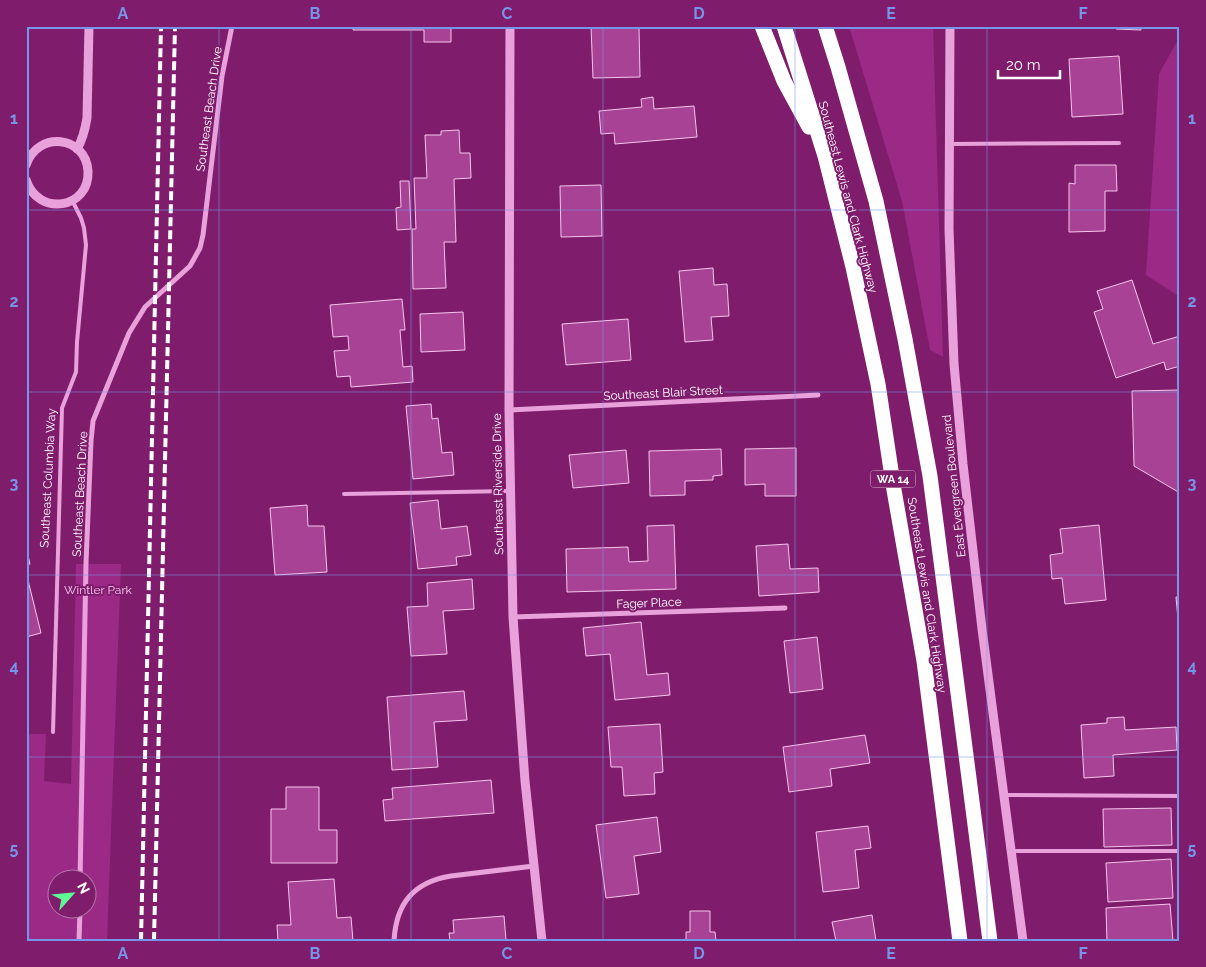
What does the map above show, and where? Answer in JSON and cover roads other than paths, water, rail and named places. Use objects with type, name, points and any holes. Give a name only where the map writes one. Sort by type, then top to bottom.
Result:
[{"type":"highway","points":[[762,26],[784,81],[825,156]]},
{"type":"highway","name":"Southeast Lewis and Clark Highway","points":[[784,26],[825,156],[853,267],[878,384],[924,661],[960,941]]},
{"type":"highway","name":"Southeast Lewis and Clark Highway","points":[[825,26],[876,201],[905,339],[930,476],[990,941]]},
{"type":"street","points":[[77,149],[85,132],[87,118],[89,26]]},
{"type":"street","name":"Southeast Beach Drive","points":[[80,870],[86,563],[91,441],[94,421],[129,333],[145,307],[190,266],[200,248],[222,76],[232,26]]},
{"type":"street","name":"Southeast Riverside Drive","points":[[510,26],[509,410],[513,617],[525,781],[542,941]]},
{"type":"street","name":"East Evergreen Boulevard","points":[[950,26],[949,229],[954,364],[982,629],[1023,941]]},
{"type":"street","points":[[26,165],[34,150],[50,142],[61,142],[77,149],[85,160],[88,173],[85,185],[78,196],[60,204],[42,201],[30,189],[26,180]]},
{"type":"street","name":"Southeast Blair Street","points":[[509,410],[818,395]]},
{"type":"street","name":"Fager Place","points":[[513,617],[785,608]]},
{"type":"street","points":[[394,941],[394,928],[402,906],[418,888],[429,882],[452,876],[534,866]]},
{"type":"street","points":[[79,941],[80,920]]},
{"type":"lane","points":[[949,144],[1119,143]]},
{"type":"lane","name":"Southeast Columbia Way","points":[[53,732],[62,408],[76,372],[86,245],[81,218],[72,200]]},
{"type":"lane","points":[[344,494],[511,491]]},
{"type":"lane","points":[[1004,795],[1180,796]]},
{"type":"lane","points":[[1011,851],[1180,851]]},
{"type":"railway","points":[[141,941],[161,26]]},
{"type":"railway","points":[[154,941],[175,26]]},
{"type":"park label","name":"Wintler Park","points":[[98,590]]}]
